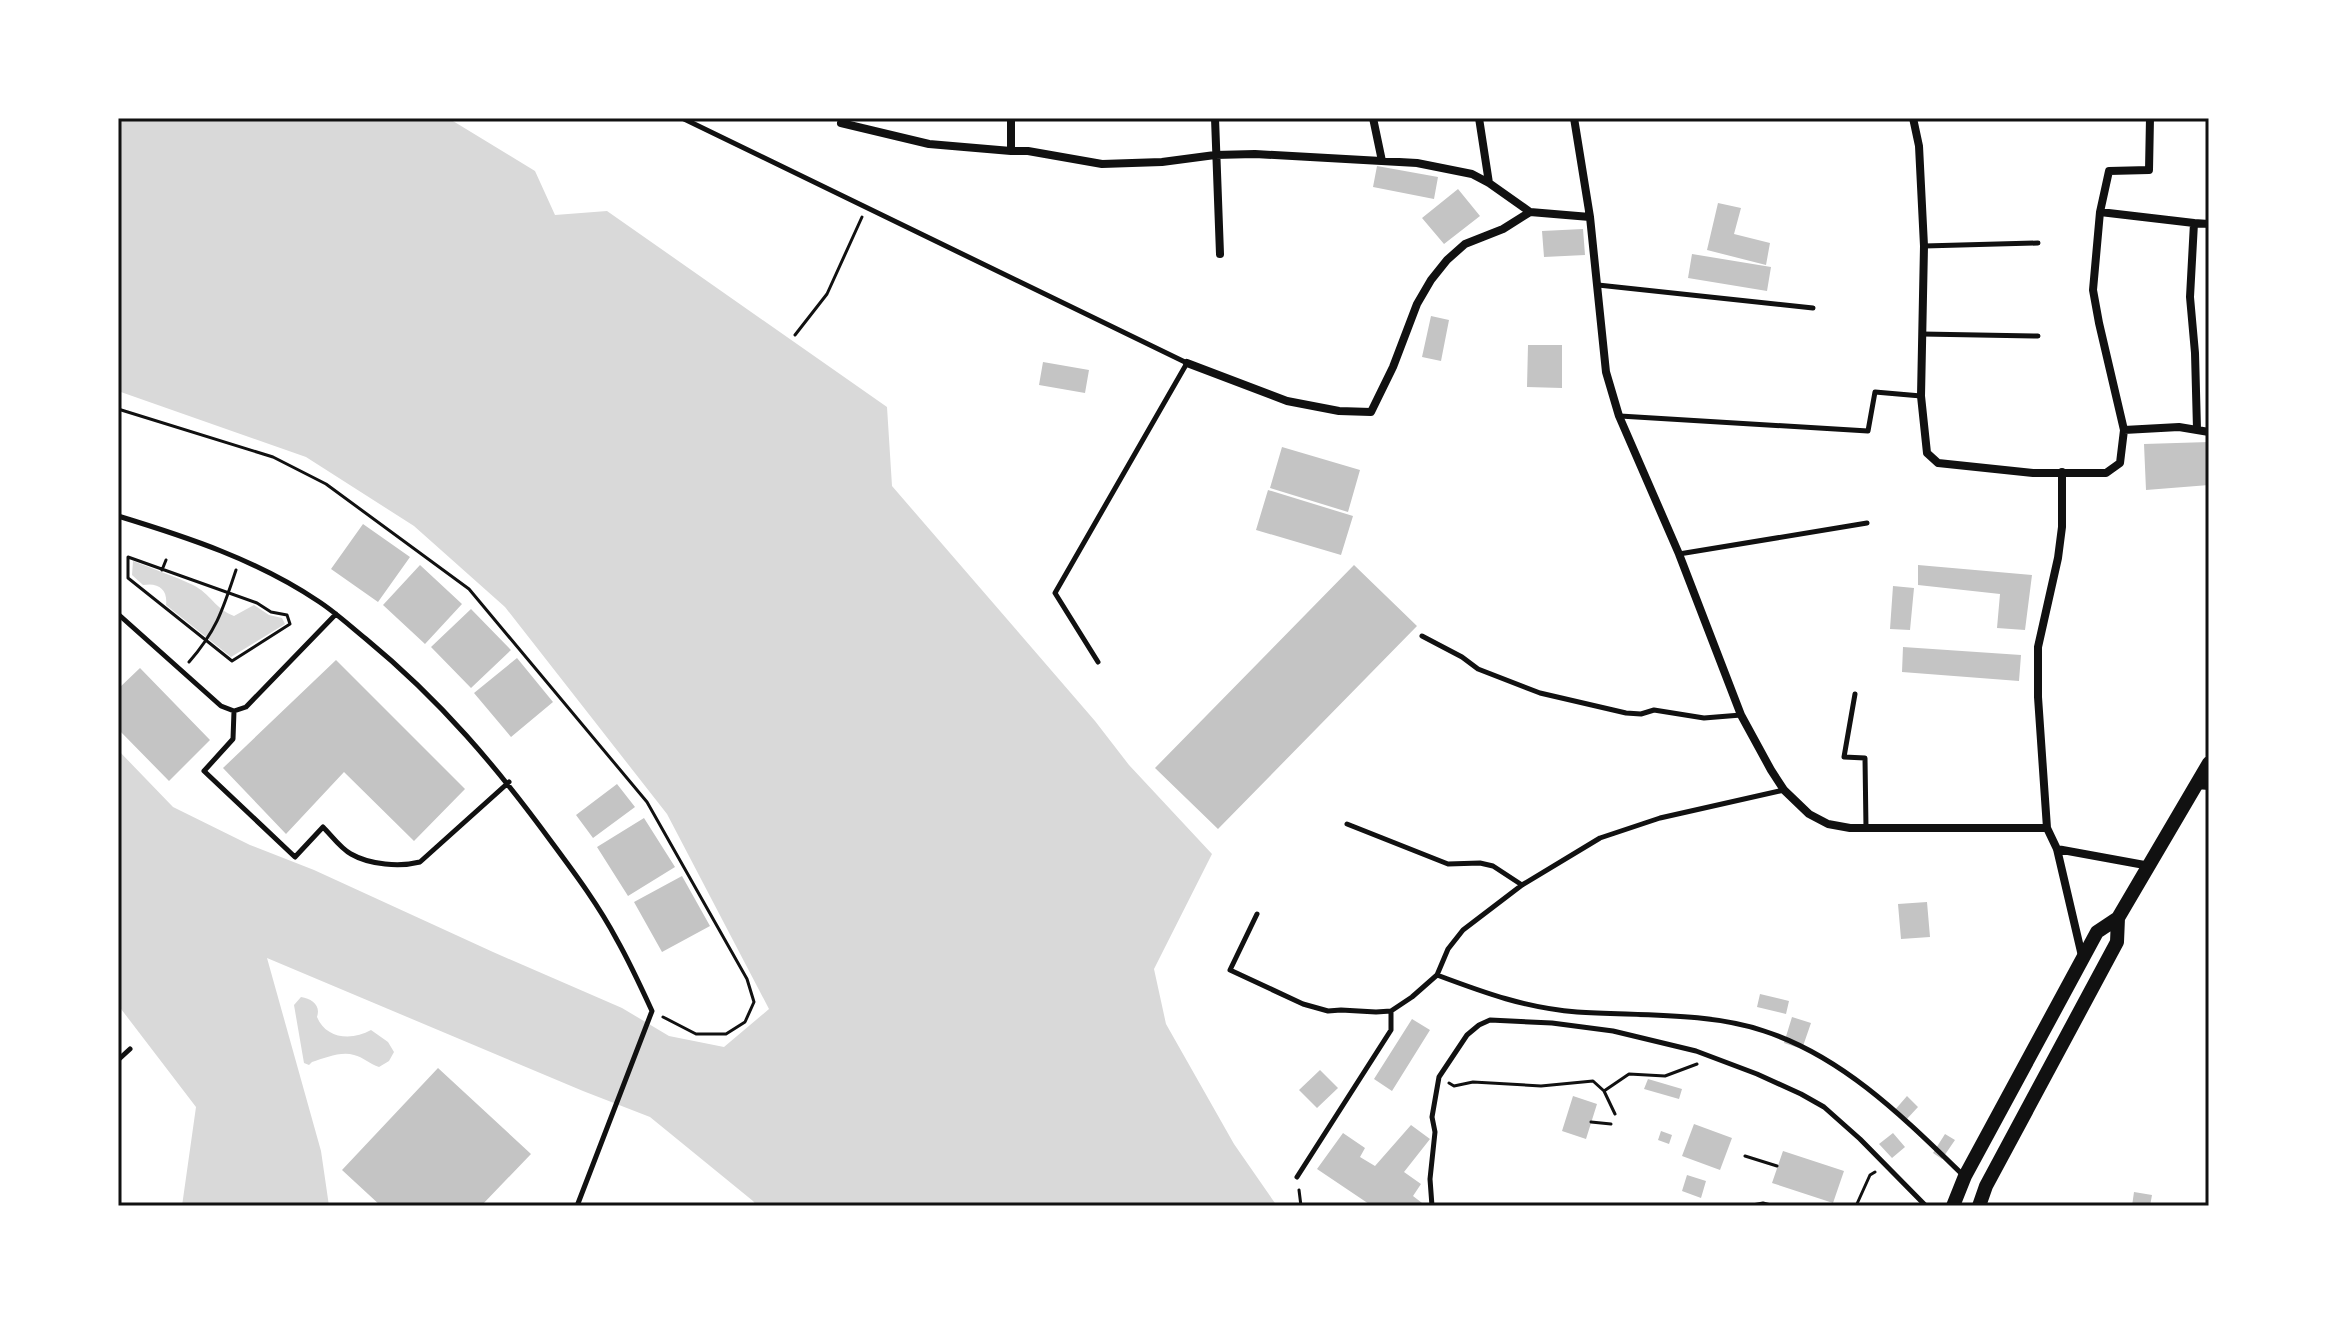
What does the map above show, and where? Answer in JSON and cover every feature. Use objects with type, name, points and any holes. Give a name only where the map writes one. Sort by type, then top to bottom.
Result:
[{"type":"main road","points":[[1953,1206],[1965,1176],[2097,932],[2118,918],[2202,786],[2209,763]]},
{"type":"main road","points":[[1979,1206],[1986,1186],[2117,942],[2118,918]]},
{"type":"street","points":[[1011,118],[1011,151]]},
{"type":"street","points":[[1215,118],[1220,254]]},
{"type":"street","points":[[1373,118],[1382,161]]},
{"type":"street","points":[[1479,118],[1489,183]]},
{"type":"street","points":[[1574,118],[1590,217],[1606,372],[1619,416],[1679,554],[1741,715],[1784,790],[1809,814],[1828,824],[1866,828],[2047,828]]},
{"type":"street","points":[[1913,118],[1919,146],[1924,246],[1921,396],[1927,453],[1938,463],[2033,473],[2106,473],[2120,463],[2124,430],[2093,290],[2100,212],[2109,171],[2149,170],[2150,118]]},
{"type":"street","points":[[841,123],[954,148],[1028,151],[1102,164],[1255,154],[1430,165],[1472,174],[1530,212],[1590,217]]},
{"type":"street","points":[[1187,363],[1287,401],[1339,411],[1371,412],[1393,367],[1417,304],[1431,280],[1465,244],[1503,229],[1530,212]]},
{"type":"street","points":[[2100,212],[2209,224]]},
{"type":"street","points":[[2194,223],[2190,297],[2197,429]]},
{"type":"street","points":[[2124,430],[2149,427],[2209,432]]},
{"type":"street","points":[[2062,472],[2062,527],[2038,647],[2038,697],[2047,828],[2057,849],[2083,960]]},
{"type":"street","points":[[2057,849],[2150,866]]},
{"type":"lane","points":[[682,118],[1187,363],[1055,593],[1098,662]]},
{"type":"lane","points":[[1924,246],[2038,243]]},
{"type":"lane","points":[[1598,285],[1813,308]]},
{"type":"lane","points":[[1921,334],[2038,336]]},
{"type":"lane","points":[[1619,416],[1868,431],[1875,392],[1921,396]]},
{"type":"lane","points":[[118,516],[240,559],[319,601],[336,614],[387,656],[456,722],[509,782],[584,886],[617,939],[652,1011],[577,1206]]},
{"type":"lane","points":[[1679,554],[1867,523]]},
{"type":"lane","points":[[118,614],[221,706],[234,711],[246,707],[336,614]]},
{"type":"lane","points":[[1422,636],[1478,669],[1540,693],[1626,713],[1641,714],[1654,710],[1704,718],[1741,715]]},
{"type":"lane","points":[[1855,694],[1844,757],[1865,758],[1866,828]]},
{"type":"lane","points":[[234,711],[233,739],[204,771],[295,857],[323,827],[350,854],[393,865],[420,862],[509,782]]},
{"type":"lane","points":[[1257,914],[1230,970],[1303,1004],[1328,1011],[1391,1011],[1437,975],[1448,949],[1463,930],[1522,885],[1600,838],[1660,818],[1784,790]]},
{"type":"lane","points":[[1347,824],[1448,864],[1480,863],[1493,866],[1522,885]]},
{"type":"lane","points":[[1437,975],[1492,996],[1530,1006],[1575,1012],[1719,1021],[1764,1030],[1838,1066],[1894,1110],[1965,1176]]},
{"type":"lane","points":[[1297,1177],[1391,1030],[1391,1011]]},
{"type":"lane","points":[[1432,1206],[1430,1179],[1435,1149],[1432,1117],[1439,1077],[1467,1035],[1490,1020],[1552,1023],[1613,1031],[1715,1057],[1824,1107],[1926,1206]]},
{"type":"lane","points":[[118,1060],[130,1049]]},
{"type":"path","points":[[795,335],[827,294],[866,207]]},
{"type":"path","points":[[118,409],[273,457],[326,484],[469,589],[647,802],[747,979],[754,1002],[745,1022],[726,1034],[696,1034],[652,1011]]},
{"type":"path","points":[[128,557],[162,570],[228,594],[257,603],[271,612],[287,615],[290,624],[232,661],[128,578],[128,557]]},
{"type":"path","points":[[181,671],[208,640],[222,612],[240,559]]},
{"type":"path","points":[[162,570],[166,560]]},
{"type":"path","points":[[1604,1091],[1629,1074],[1665,1076],[1715,1057]]},
{"type":"path","points":[[1439,1077],[1454,1086],[1473,1082],[1541,1086],[1593,1081],[1604,1091],[1615,1114]]},
{"type":"path","points":[[1591,1122],[1611,1124]]},
{"type":"path","points":[[1745,1156],[1777,1166]]},
{"type":"path","points":[[1856,1206],[1870,1175],[1877,1171]]},
{"type":"path","points":[[1297,1177],[1301,1206]]},
{"type":"path","points":[[1747,1206],[1763,1203],[1775,1206]]},
{"type":"shaded area","points":[[118,118],[448,118],[535,171],[555,215],[607,211],[887,407],[892,486],[1095,721],[1129,765],[1212,854],[1154,969],[1166,1024],[1234,1144],[1277,1206],[757,1206],[650,1117],[267,958],[321,1151],[329,1206],[182,1206],[196,1107],[118,1005],[118,750],[173,807],[250,845],[314,870],[622,1008],[669,1036],[724,1047],[769,1009],[667,814],[505,607],[414,526],[306,457],[118,391]]},
{"type":"shaded area","points":[[133,561],[193,585],[234,616],[254,605],[269,615],[282,618],[285,624],[231,657],[166,605],[166,595],[161,588],[143,585],[132,575]]},
{"type":"shaded area","points":[[301,997],[315,1003],[321,1024],[333,1034],[348,1037],[371,1030],[388,1042],[394,1052],[389,1061],[379,1067],[357,1056],[344,1054],[309,1065],[304,1063],[294,1005]]},
{"type":"building","points":[[1377,166],[1438,177],[1434,199],[1373,187]]},
{"type":"building","points":[[1458,189],[1480,216],[1444,244],[1422,218]]},
{"type":"building","points":[[1718,203],[1741,208],[1734,234],[1770,243],[1766,265],[1707,250]]},
{"type":"building","points":[[1583,229],[1585,255],[1544,257],[1542,231]]},
{"type":"building","points":[[1692,254],[1771,267],[1767,291],[1688,278]]},
{"type":"building","points":[[1431,316],[1449,320],[1441,361],[1422,357]]},
{"type":"building","points":[[1528,345],[1562,345],[1562,388],[1527,387]]},
{"type":"building","points":[[1043,362],[1089,370],[1085,393],[1039,385]]},
{"type":"building","points":[[2209,442],[2209,485],[2146,490],[2144,444]]},
{"type":"building","points":[[1282,447],[1360,470],[1348,512],[1270,488]]},
{"type":"building","points":[[1268,490],[1353,516],[1341,555],[1256,530]]},
{"type":"building","points":[[363,524],[410,557],[378,602],[331,569]]},
{"type":"building","points":[[420,565],[462,604],[425,644],[383,605]]},
{"type":"building","points":[[1354,565],[1417,626],[1218,829],[1155,768]]},
{"type":"building","points":[[1918,565],[2032,575],[2025,630],[1997,628],[2000,594],[1918,585]]},
{"type":"building","points":[[1893,586],[1914,588],[1910,630],[1890,629]]},
{"type":"building","points":[[471,609],[511,650],[471,688],[431,647]]},
{"type":"building","points":[[1903,647],[2021,655],[2019,681],[1902,672]]},
{"type":"building","points":[[517,658],[553,702],[511,737],[474,693]]},
{"type":"building","points":[[336,660],[465,789],[414,841],[344,772],[286,834],[223,768]]},
{"type":"building","points":[[140,668],[210,740],[169,781],[118,729],[118,689]]},
{"type":"building","points":[[617,784],[635,807],[593,838],[576,815]]},
{"type":"building","points":[[644,818],[675,867],[628,896],[597,847]]},
{"type":"building","points":[[682,876],[710,926],[662,952],[634,902]]},
{"type":"building","points":[[1927,902],[1930,937],[1901,939],[1898,904]]},
{"type":"building","points":[[1760,994],[1789,1001],[1786,1014],[1757,1007]]},
{"type":"building","points":[[1792,1017],[1811,1023],[1802,1049],[1784,1043]]},
{"type":"building","points":[[1412,1019],[1430,1030],[1392,1091],[1374,1079]]},
{"type":"building","points":[[438,1068],[531,1154],[481,1206],[381,1206],[342,1170]]},
{"type":"building","points":[[1320,1070],[1338,1088],[1317,1108],[1299,1090]]},
{"type":"building","points":[[1648,1079],[1682,1089],[1679,1099],[1644,1089]]},
{"type":"building","points":[[1573,1096],[1597,1104],[1586,1139],[1562,1131]]},
{"type":"building","points":[[1907,1096],[1918,1107],[1905,1121],[1894,1111]]},
{"type":"building","points":[[1694,1124],[1732,1138],[1720,1170],[1682,1156]]},
{"type":"building","points":[[1411,1125],[1430,1139],[1404,1172],[1421,1184],[1413,1196],[1426,1206],[1372,1206],[1317,1169],[1343,1133],[1365,1148],[1360,1157],[1375,1166]]},
{"type":"building","points":[[1661,1131],[1672,1135],[1669,1144],[1658,1140]]},
{"type":"building","points":[[1893,1133],[1905,1147],[1892,1158],[1879,1144]]},
{"type":"building","points":[[1945,1134],[1955,1140],[1942,1159],[1933,1153]]},
{"type":"building","points":[[1783,1151],[1844,1171],[1833,1203],[1772,1183]]},
{"type":"building","points":[[1687,1175],[1706,1181],[1701,1198],[1682,1191]]},
{"type":"building","points":[[2134,1192],[2152,1195],[2150,1206],[2132,1206]]}]
